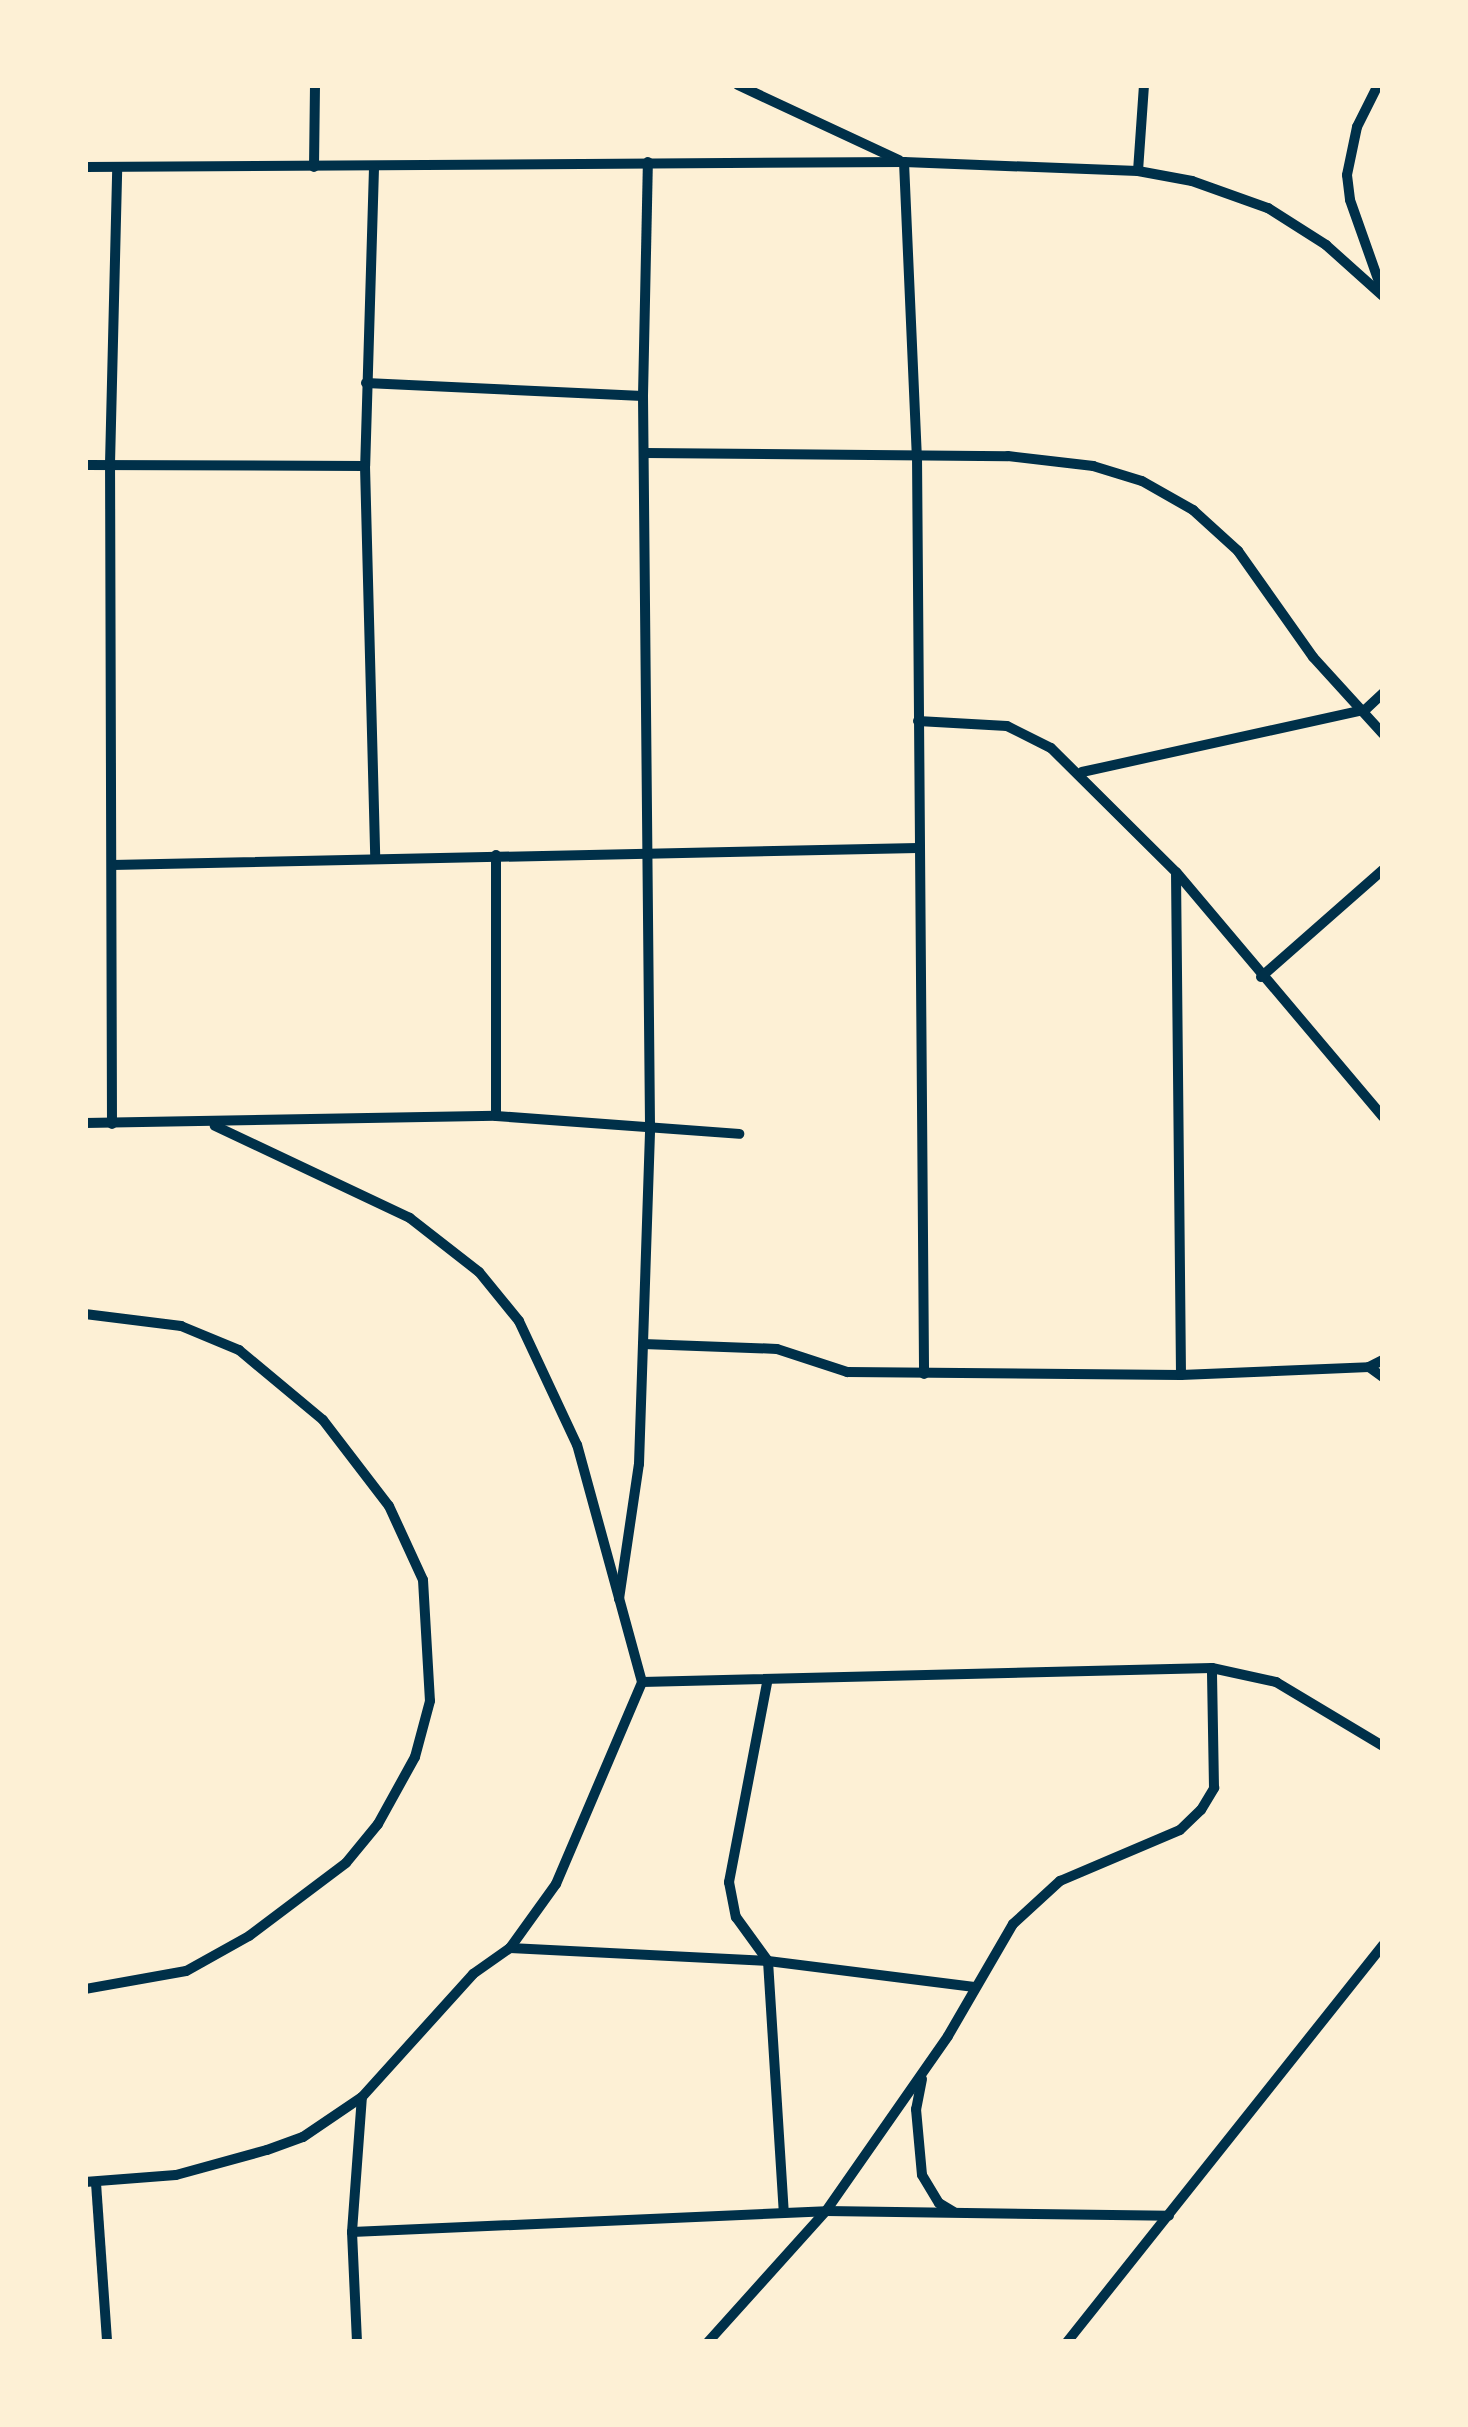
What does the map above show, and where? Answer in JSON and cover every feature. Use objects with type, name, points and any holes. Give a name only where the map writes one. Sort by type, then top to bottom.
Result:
[{"type":"street","points":[[314,167],[315,85]]},
{"type":"street","points":[[738,85],[904,162]]},
{"type":"street","points":[[1138,171],[1144,85]]},
{"type":"street","points":[[1378,85],[1357,127],[1348,174],[1350,200],[1383,294]]},
{"type":"street","points":[[618,1607],[636,1504],[650,1125],[652,856],[643,396],[648,162]]},
{"type":"street","points":[[904,162],[918,455],[924,1374]]},
{"type":"street","points":[[85,167],[904,162],[1138,171],[1192,181],[1268,208],[1326,246],[1383,294]]},
{"type":"street","points":[[112,1124],[110,464],[118,168]]},
{"type":"street","points":[[374,168],[365,466],[376,857]]},
{"type":"street","points":[[366,383],[643,396]]},
{"type":"street","points":[[645,453],[1008,456],[1094,466],[1142,480],[1193,510],[1238,551],[1312,657],[1365,710],[1383,734]]},
{"type":"street","points":[[85,465],[365,466]]},
{"type":"street","points":[[1082,772],[1365,710],[1383,693]]},
{"type":"street","points":[[918,721],[1007,726],[1082,772],[1176,872],[1261,977],[1383,1116]]},
{"type":"street","points":[[112,865],[918,848]]},
{"type":"street","points":[[496,855],[496,1116]]},
{"type":"street","points":[[1261,977],[1383,870]]},
{"type":"street","points":[[1176,872],[1180,1375]]},
{"type":"street","points":[[85,1123],[215,1126],[496,1116],[739,1134]]},
{"type":"street","points":[[106,2342],[90,2182],[176,2176],[267,2150],[303,2137],[362,2098],[473,1974],[510,1948],[556,1884],[642,1682],[618,1607],[577,1445],[519,1322],[479,1272],[410,1218],[215,1126]]},
{"type":"street","points":[[85,1314],[181,1326],[238,1350],[322,1420],[388,1506],[422,1580],[430,1702],[415,1757],[378,1824],[346,1863],[249,1936],[186,1971],[85,1989]]},
{"type":"street","points":[[643,1344],[758,1346],[847,1372],[924,1374],[1180,1375],[1369,1366],[1383,1360]]},
{"type":"street","points":[[1369,1366],[1383,1377]]},
{"type":"street","points":[[642,1682],[767,1683],[1212,1668],[1276,1682],[1383,1746]]},
{"type":"street","points":[[708,2342],[826,2211],[923,2072],[1013,1924],[1060,1881],[1180,1830],[1202,1810],[1214,1788],[1212,1668]]},
{"type":"street","points":[[767,1683],[730,1882],[736,1917],[768,1962],[784,2212]]},
{"type":"street","points":[[1067,2342],[1383,1946]]},
{"type":"street","points":[[510,1948],[768,1962],[974,1986]]},
{"type":"street","points":[[923,2072],[916,2109],[922,2175],[939,2203],[955,2212]]},
{"type":"street","points":[[357,2342],[352,2232],[362,2098]]},
{"type":"street","points":[[352,2232],[826,2211],[1168,2216]]}]
